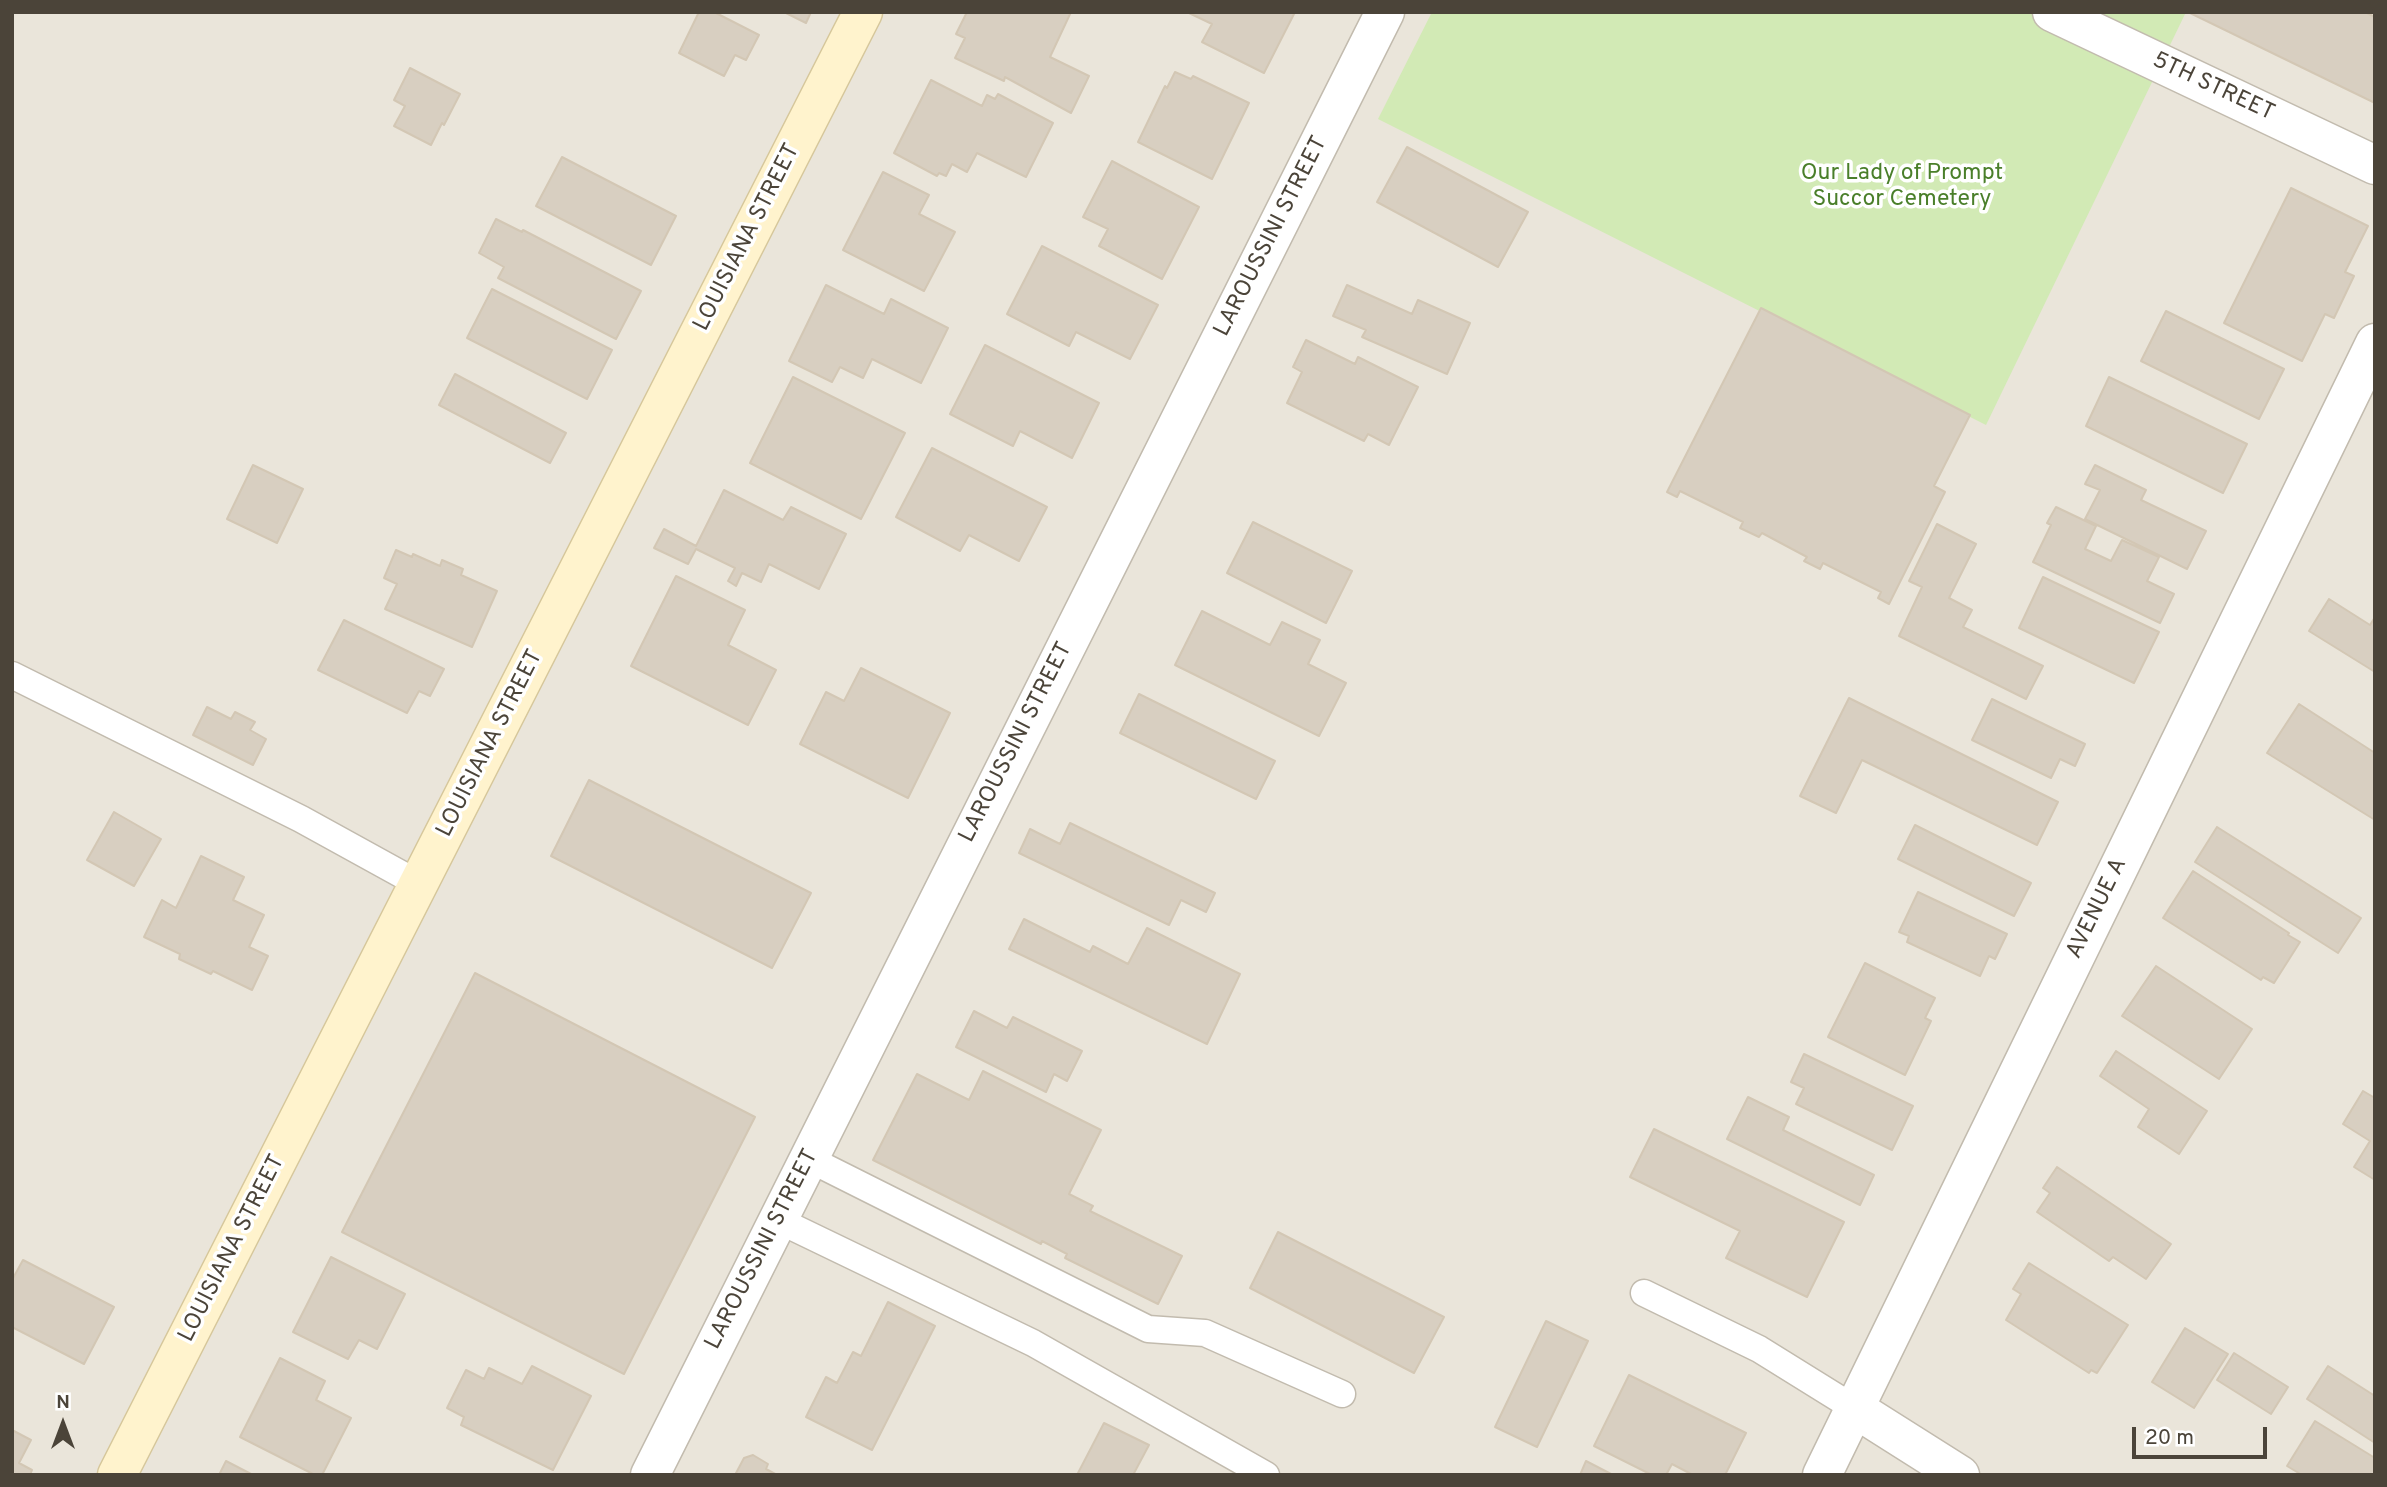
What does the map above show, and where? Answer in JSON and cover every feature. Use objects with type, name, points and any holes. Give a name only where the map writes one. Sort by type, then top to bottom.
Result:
[{"type":"main road","name":"LOUISIANA STREET","points":[[117,1475],[863,12]]},
{"type":"street","name":"LAROUSSINI STREET","points":[[650,1475],[1385,12]]},
{"type":"street","name":"5TH STREET","points":[[2052,12],[2375,165]]},
{"type":"street","name":"AVENUE A","points":[[1822,1475],[2375,342]]},
{"type":"street","points":[[1854,1408],[1960,1475]]},
{"type":"lane","points":[[12,674],[301,819],[419,884]]},
{"type":"lane","points":[[809,1158],[1148,1329],[1205,1333],[1342,1394]]},
{"type":"lane","points":[[778,1220],[1033,1343],[1266,1475]]},
{"type":"lane","points":[[1644,1293],[1759,1349],[1854,1408]]},
{"type":"shaded area","points":[[12,12],[2375,12],[2375,1475],[12,1475]]},
{"type":"green space","name":"Our Lady of Prompt Succor Cemetery","points":[[1432,12],[2186,12],[1986,425],[1378,119]]},
{"type":"building","points":[[699,12],[714,12],[759,35],[746,60],[735,55],[724,76],[679,53]]},
{"type":"building","points":[[784,12],[811,12],[806,23]]},
{"type":"building","points":[[967,12],[1071,12],[1050,57],[1089,76],[1071,113],[1005,77],[1004,81],[955,58],[965,38],[956,34]]},
{"type":"building","points":[[1295,12],[1264,73],[1202,42],[1212,24],[1189,13]]},
{"type":"building","points":[[2188,12],[2365,12],[2375,17],[2375,103]]},
{"type":"building","points":[[410,68],[460,94],[431,145],[394,126],[405,106],[394,100]]},
{"type":"building","points":[[1175,72],[1191,79],[1193,76],[1249,103],[1212,179],[1138,142],[1165,86],[1167,88]]},
{"type":"building","points":[[931,80],[982,106],[987,95],[995,99],[998,94],[1053,123],[1026,177],[977,153],[967,172],[952,164],[946,176],[939,173],[937,176],[894,153]]},
{"type":"building","points":[[1407,147],[1528,212],[1498,267],[1377,202]]},
{"type":"building","points":[[562,157],[676,216],[651,265],[536,206]]},
{"type":"building","points":[[1112,161],[1199,207],[1162,279],[1099,246],[1108,229],[1083,217]]},
{"type":"building","points":[[883,172],[929,195],[919,214],[955,232],[924,291],[843,250]]},
{"type":"building","points":[[2291,188],[2368,226],[2345,272],[2354,276],[2334,318],[2325,314],[2302,361],[2224,323]]},
{"type":"building","points":[[496,219],[522,232],[523,230],[641,291],[616,339],[498,278],[504,267],[479,253]]},
{"type":"building","points":[[1042,246],[1158,305],[1130,359],[1076,332],[1069,346],[1007,314]]},
{"type":"building","points":[[826,285],[884,314],[891,299],[948,328],[921,383],[872,359],[863,378],[840,367],[832,382],[789,361]]},
{"type":"building","points":[[1347,285],[1412,314],[1418,300],[1470,323],[1447,374],[1362,337],[1366,330],[1333,316]]},
{"type":"building","points":[[492,289],[612,350],[587,399],[467,338]]},
{"type":"building","points":[[1761,308],[1970,415],[1934,486],[1945,492],[1889,604],[1878,598],[1881,592],[1823,563],[1820,569],[1804,561],[1807,557],[1762,533],[1759,537],[1740,528],[1743,522],[1680,491],[1677,497],[1667,492]]},
{"type":"building","points":[[2166,311],[2284,369],[2259,419],[2141,361]]},
{"type":"building","points":[[1306,340],[1355,364],[1358,357],[1418,387],[1389,445],[1368,434],[1364,441],[1287,403],[1302,372],[1293,367]]},
{"type":"building","points":[[985,345],[1099,403],[1072,458],[1020,431],[1013,446],[950,414]]},
{"type":"building","points":[[455,374],[566,433],[550,463],[439,405]]},
{"type":"building","points":[[793,377],[905,433],[861,519],[750,463]]},
{"type":"building","points":[[2109,377],[2247,444],[2223,493],[2086,426]]},
{"type":"building","points":[[932,448],[1047,507],[1019,561],[969,535],[960,551],[896,517]]},
{"type":"building","points":[[253,465],[303,489],[277,543],[227,519]]},
{"type":"building","points":[[2095,465],[2146,490],[2141,500],[2206,531],[2187,569],[2085,519],[2100,490],[2085,484]]},
{"type":"building","points":[[724,490],[783,520],[791,507],[846,534],[819,589],[769,564],[761,582],[742,573],[736,586],[728,581],[735,568],[696,549],[688,564],[654,548],[664,529],[696,546]]},
{"type":"building","points":[[2056,507],[2096,526],[2085,549],[2111,561],[2122,540],[2159,557],[2147,581],[2174,594],[2160,623],[2033,562],[2051,525],[2047,523]]},
{"type":"building","points":[[1253,522],[1352,571],[1326,623],[1227,573]]},
{"type":"building","points":[[1937,524],[1976,544],[1949,598],[1972,610],[1963,627],[2043,666],[2026,699],[1899,636],[1922,587],[1909,581]]},
{"type":"building","points":[[396,550],[440,566],[442,560],[463,569],[461,575],[497,591],[472,647],[385,609],[397,584],[384,578]]},
{"type":"building","points":[[676,576],[745,610],[728,645],[776,670],[748,725],[631,666]]},
{"type":"building","points":[[2043,577],[2159,632],[2134,683],[2019,628]]},
{"type":"building","points":[[2329,599],[2370,625],[2375,617],[2375,672],[2309,631]]},
{"type":"building","points":[[1202,611],[1270,645],[1282,622],[1320,640],[1308,664],[1346,683],[1319,736],[1175,665]]},
{"type":"building","points":[[344,620],[444,669],[430,696],[419,691],[407,713],[318,670]]},
{"type":"building","points":[[861,668],[950,713],[908,798],[800,744],[826,692],[844,701]]},
{"type":"building","points":[[1139,694],[1275,761],[1256,799],[1120,733]]},
{"type":"building","points":[[1849,698],[2058,802],[2037,845],[1862,760],[1836,813],[1800,796]]},
{"type":"building","points":[[1992,699],[2085,744],[2075,766],[2060,759],[2051,778],[1972,740]]},
{"type":"building","points":[[2299,704],[2375,753],[2375,820],[2267,753]]},
{"type":"building","points":[[207,707],[231,719],[235,712],[255,722],[250,730],[266,739],[253,765],[193,735]]},
{"type":"building","points":[[589,780],[811,893],[772,968],[551,856]]},
{"type":"building","points":[[114,812],[161,839],[134,886],[87,860]]},
{"type":"building","points":[[1070,823],[1215,893],[1206,912],[1181,900],[1169,925],[1019,853],[1030,829],[1060,844]]},
{"type":"building","points":[[1915,825],[2031,883],[2014,916],[1898,859]]},
{"type":"building","points":[[2217,827],[2361,918],[2338,953],[2195,862]]},
{"type":"building","points":[[201,856],[244,877],[233,900],[264,915],[249,947],[268,956],[252,990],[213,971],[211,974],[179,959],[180,954],[144,937],[162,900],[176,908]]},
{"type":"building","points":[[2193,871],[2300,942],[2274,983],[2263,977],[2261,980],[2163,918]]},
{"type":"building","points":[[1918,892],[2007,934],[1995,959],[1989,956],[1980,976],[1907,942],[1909,936],[1899,932]]},
{"type":"building","points":[[1024,919],[1090,952],[1093,946],[1128,964],[1147,928],[1240,974],[1207,1044],[1009,949]]},
{"type":"building","points":[[1865,963],[1935,998],[1925,1018],[1931,1021],[1905,1075],[1828,1037]]},
{"type":"building","points":[[2156,966],[2252,1029],[2219,1079],[2122,1016]]},
{"type":"building","points":[[475,973],[755,1117],[624,1374],[342,1232]]},
{"type":"building","points":[[974,1011],[1007,1028],[1013,1017],[1082,1051],[1067,1081],[1054,1074],[1046,1092],[956,1047]]},
{"type":"building","points":[[2116,1051],[2207,1111],[2179,1154],[2138,1127],[2149,1109],[2100,1076]]},
{"type":"building","points":[[1804,1054],[1913,1106],[1892,1150],[1796,1104],[1804,1088],[1791,1082]]},
{"type":"building","points":[[983,1071],[1101,1130],[1069,1194],[1093,1206],[1090,1211],[1182,1256],[1158,1304],[1065,1258],[1067,1254],[1042,1241],[1041,1244],[873,1160],[917,1074],[969,1100]]},
{"type":"building","points":[[2363,1091],[2375,1098],[2375,1180],[2354,1167],[2370,1141],[2343,1124]]},
{"type":"building","points":[[1748,1097],[1789,1117],[1783,1130],[1874,1175],[1860,1205],[1727,1139]]},
{"type":"building","points":[[1654,1129],[1844,1222],[1807,1297],[1726,1258],[1740,1231],[1630,1177]]},
{"type":"building","points":[[2057,1167],[2171,1244],[2146,1279],[2113,1257],[2109,1261],[2037,1212],[2050,1193],[2043,1188]]},
{"type":"building","points":[[1278,1232],[1444,1317],[1414,1373],[1250,1288]]},
{"type":"building","points":[[331,1257],[405,1294],[377,1349],[359,1340],[348,1359],[293,1332]]},
{"type":"building","points":[[23,1260],[114,1307],[84,1364],[12,1327],[12,1280]]},
{"type":"building","points":[[2029,1263],[2128,1325],[2097,1373],[2091,1370],[2089,1373],[2006,1320],[2021,1294],[2013,1289]]},
{"type":"building","points":[[888,1302],[935,1326],[872,1450],[806,1417],[826,1377],[837,1383],[853,1352],[861,1356]]},
{"type":"building","points":[[1546,1321],[1588,1341],[1537,1447],[1495,1427]]},
{"type":"building","points":[[2185,1328],[2228,1354],[2194,1408],[2152,1382]]},
{"type":"building","points":[[2234,1353],[2288,1387],[2271,1414],[2217,1380]]},
{"type":"building","points":[[280,1358],[325,1381],[316,1400],[351,1418],[322,1475],[315,1475],[240,1437]]},
{"type":"building","points":[[532,1366],[591,1396],[553,1470],[461,1425],[464,1417],[447,1408],[466,1370],[484,1379],[489,1368],[522,1384]]},
{"type":"building","points":[[2328,1366],[2375,1396],[2375,1443],[2307,1399]]},
{"type":"building","points":[[1629,1375],[1746,1433],[1725,1475],[1693,1475],[1672,1464],[1666,1475],[1652,1475],[1594,1446]]},
{"type":"building","points":[[2315,1421],[2375,1458],[2375,1475],[2302,1475],[2287,1466]]},
{"type":"building","points":[[1104,1423],[1149,1445],[1133,1475],[1077,1475]]},
{"type":"building","points":[[12,1430],[31,1440],[19,1463],[32,1470],[30,1475],[12,1475]]},
{"type":"building","points":[[753,1455],[768,1464],[766,1469],[777,1475],[735,1475],[744,1458]]},
{"type":"building","points":[[226,1461],[253,1475],[219,1475]]},
{"type":"building","points":[[1586,1461],[1613,1475],[1580,1475]]}]
